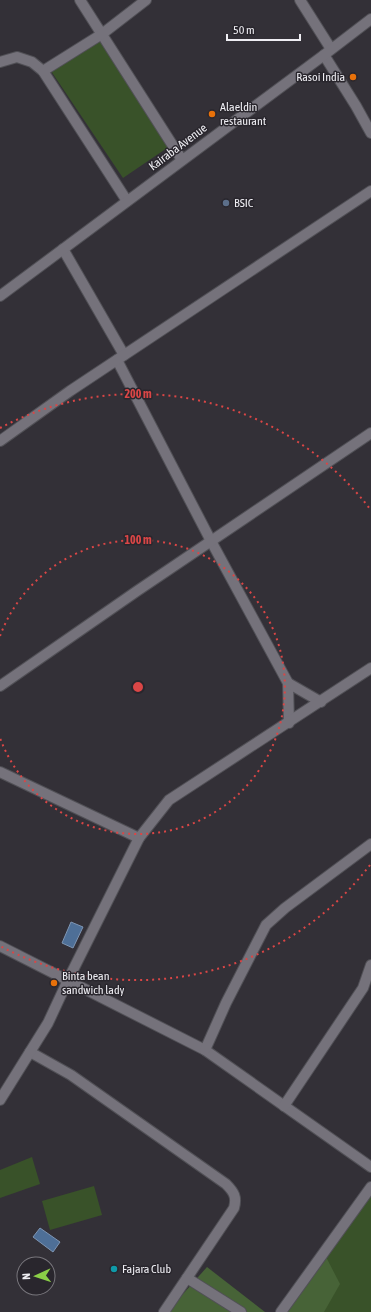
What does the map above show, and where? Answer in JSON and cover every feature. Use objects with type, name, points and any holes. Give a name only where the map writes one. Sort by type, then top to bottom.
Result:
[{"type":"street","points":[[80,0],[182,160]]},
{"type":"street","points":[[43,71],[102,34],[146,0]]},
{"type":"street","points":[[300,0],[371,133]]},
{"type":"street","name":"Kairaba Avenue","points":[[0,296],[371,19]]},
{"type":"street","points":[[0,62],[17,57],[32,62],[43,71],[127,201]]},
{"type":"street","points":[[0,440],[371,191]]},
{"type":"street","points":[[63,249],[121,358],[211,541],[288,683],[289,722]]},
{"type":"street","points":[[0,686],[211,541],[371,434]]},
{"type":"street","points":[[0,1100],[48,1023],[138,838],[169,800],[371,668]]},
{"type":"street","points":[[288,683],[321,702]]},
{"type":"street","points":[[0,772],[138,838]]},
{"type":"street","points":[[205,1050],[226,1003],[266,925],[284,908],[371,844]]},
{"type":"street","points":[[0,946],[205,1050],[371,1167]]},
{"type":"street","points":[[284,1106],[363,988],[371,965]]},
{"type":"street","points":[[30,1052],[71,1075],[226,1184],[234,1193],[236,1201],[234,1208],[164,1312]]},
{"type":"street","points":[[281,1312],[371,1187]]},
{"type":"street","points":[[187,1278],[241,1312]]},
{"type":"green space","points":[[99,38],[170,146],[123,178],[51,71]]},
{"type":"green space","points":[[32,1157],[40,1184],[0,1198],[0,1170]]},
{"type":"green space","points":[[94,1186],[102,1215],[50,1230],[42,1201]]},
{"type":"green space","points":[[371,1195],[371,1312],[281,1312]]},
{"type":"green space","points":[[325,1255],[340,1284],[324,1312],[281,1312]]},
{"type":"green space","points":[[207,1267],[265,1312],[167,1312]]},
{"type":"water","points":[[71,922],[83,927],[73,948],[62,943]]},
{"type":"water","points":[[40,1228],[60,1242],[53,1252],[33,1237]]},
{"type":"place","name":"Rasoi India","points":[[353,77]]},
{"type":"place","name":"Alaeldin restaurant","points":[[212,114]]},
{"type":"place","name":"BSIC","points":[[226,203]]},
{"type":"place","name":"Binta bean sandwich lady","points":[[54,983]]},
{"type":"place","name":"Fajara Club","points":[[114,1269]]}]
